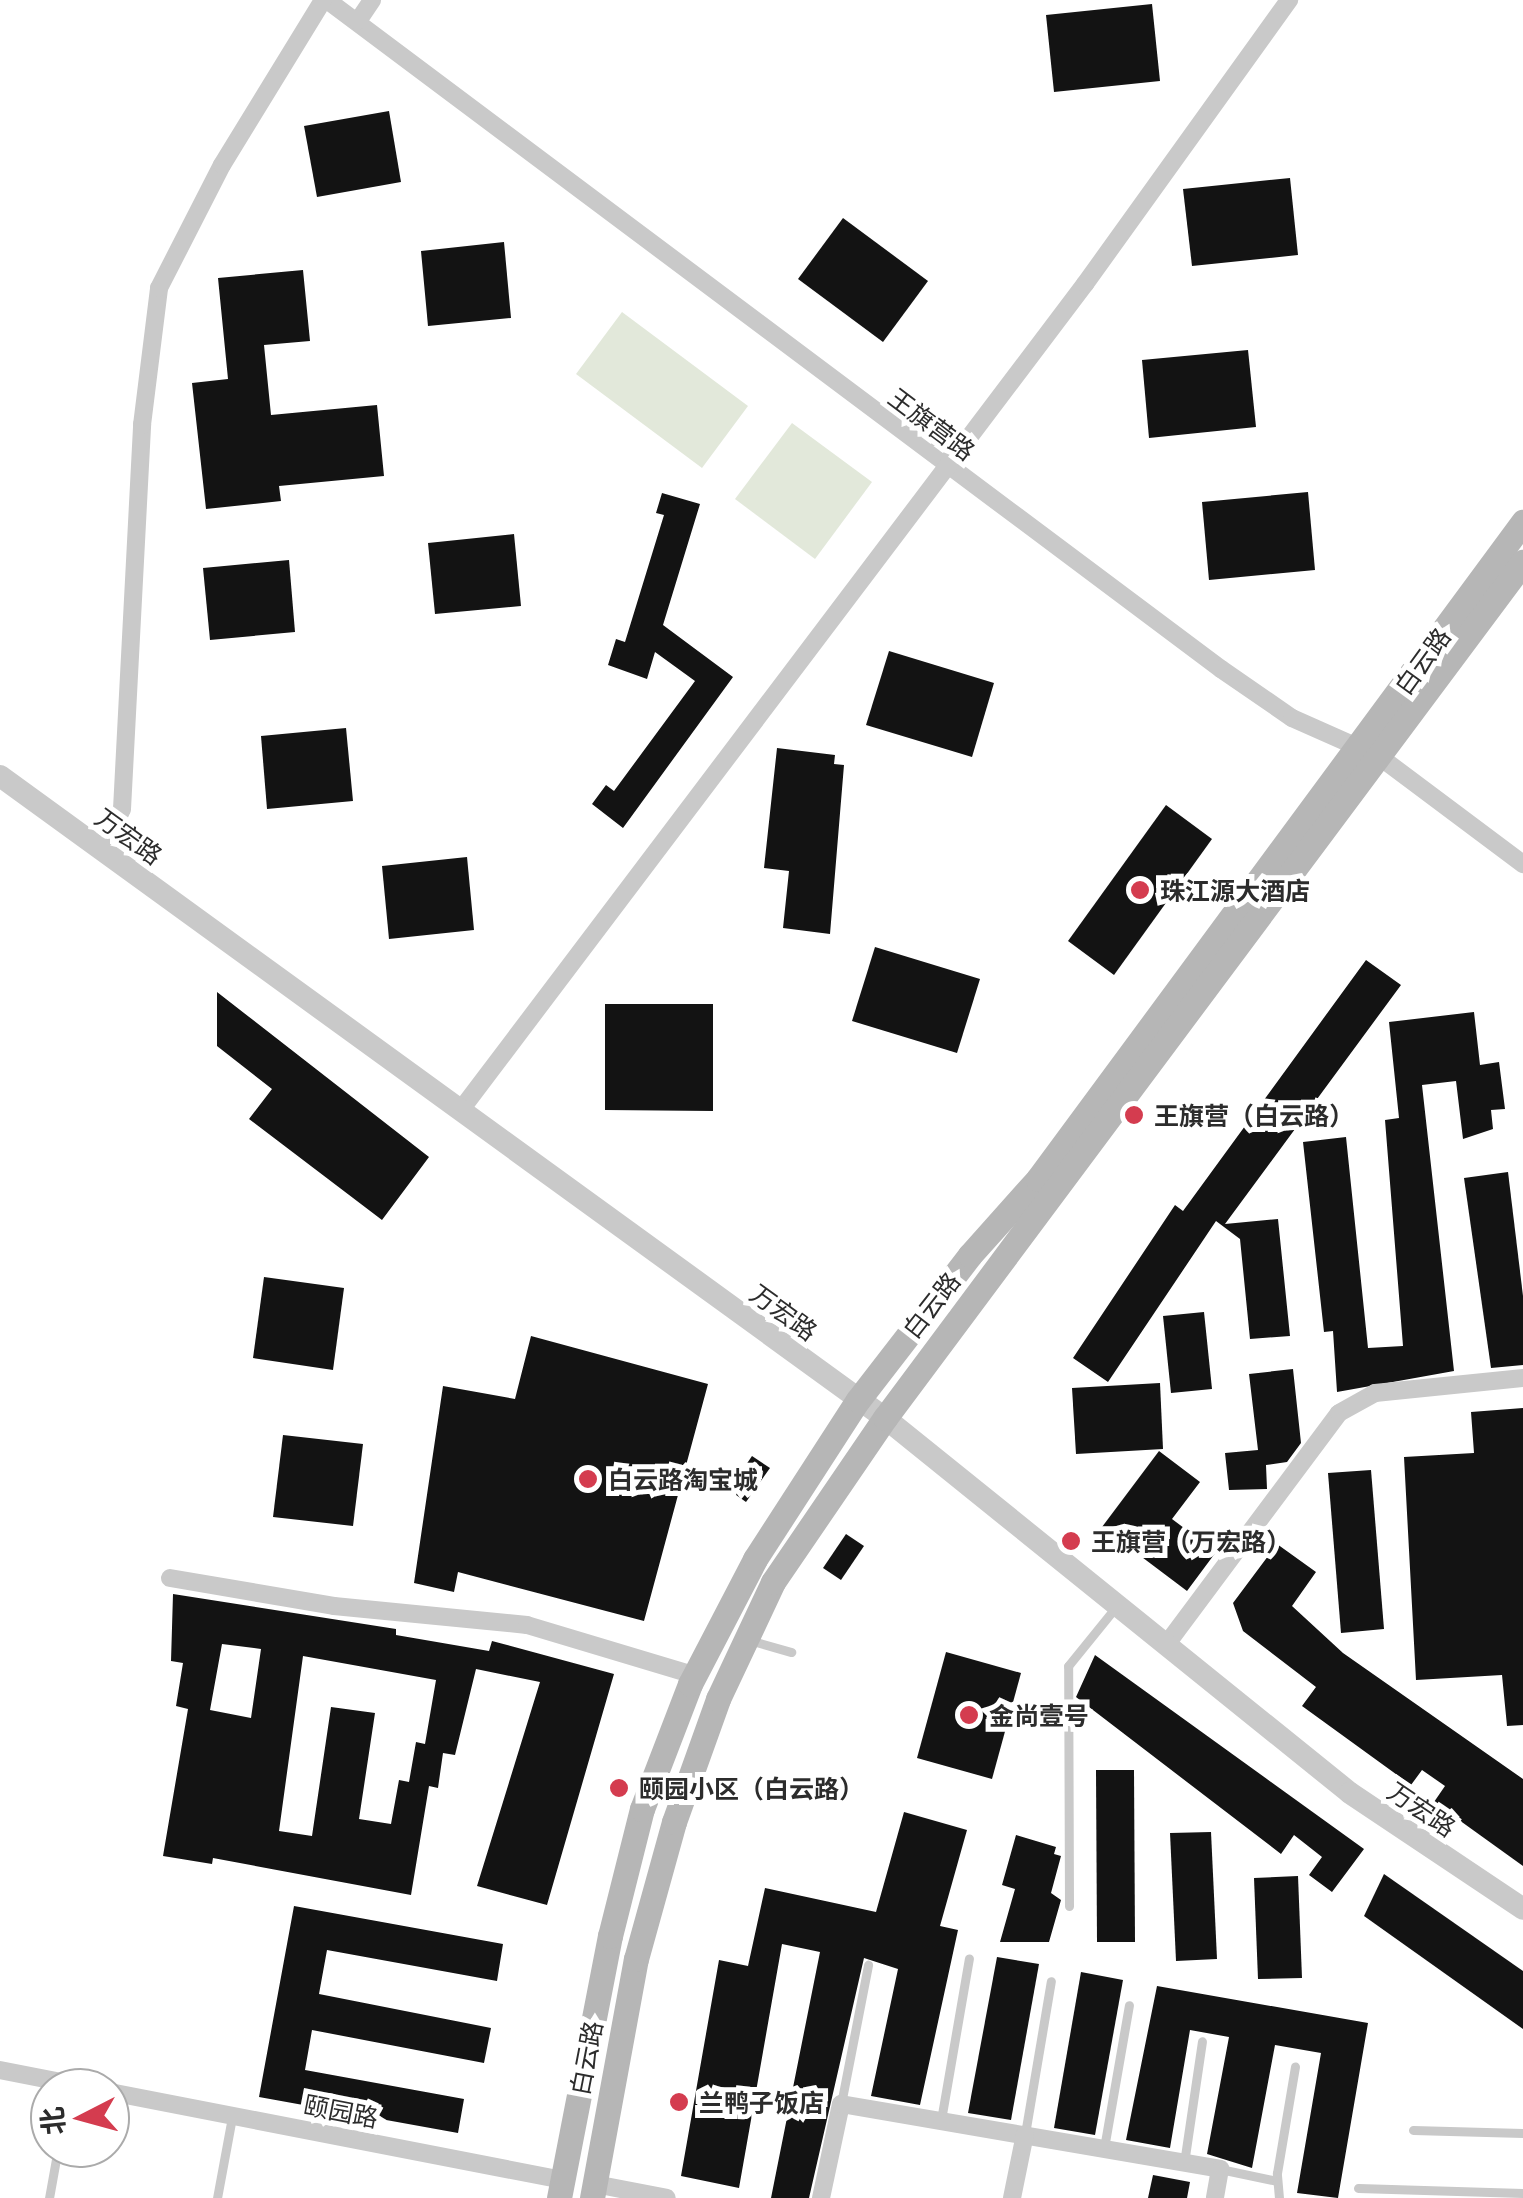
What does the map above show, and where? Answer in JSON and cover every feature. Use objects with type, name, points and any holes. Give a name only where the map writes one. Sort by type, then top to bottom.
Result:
[{"type":"main road","name":"白云路","points":[[594,2191],[636,1959],[669,1839],[746,1639],[773,1582],[884,1418],[1370,752],[1523,522]]},
{"type":"main road","name":"白云路","points":[[561,2189],[610,1936],[642,1809],[694,1675],[755,1559],[858,1400],[970,1255],[1038,1180],[1370,752],[1523,562]]},
{"type":"street","name":"王旗营路","points":[[325,0],[944,464],[1292,718],[1370,752],[1523,864]]},
{"type":"street","points":[[103,851],[122,809],[142,425],[159,288],[222,165],[325,0]]},
{"type":"street","points":[[358,21],[372,0]]},
{"type":"street","points":[[460,1111],[944,464],[1085,284],[1289,0]]},
{"type":"street","name":"万宏路","points":[[0,776],[884,1418],[1350,1793],[1523,1909]]},
{"type":"street","points":[[1166,1645],[1339,1413],[1375,1392],[1523,1378]]},
{"type":"street","points":[[170,1578],[334,1606],[527,1625],[694,1675]]},
{"type":"street","points":[[0,2070],[30,2077]]},
{"type":"street","name":"颐园路","points":[[130,2096],[561,2189]]},
{"type":"street","points":[[822,2198],[841,2104],[1220,2169],[1215,2198]]},
{"type":"street","points":[[1012,2198],[1024,2134]]},
{"type":"street","points":[[594,2191],[667,2198]]},
{"type":"lane","points":[[1068,1906],[1068,1666],[1116,1606]]},
{"type":"lane","points":[[746,1639],[791,1652]]},
{"type":"lane","points":[[941,2120],[969,1958]]},
{"type":"lane","points":[[841,2104],[868,1965]]},
{"type":"lane","points":[[1024,2134],[1051,1980]]},
{"type":"lane","points":[[1104,2148],[1129,2005]]},
{"type":"lane","points":[[1184,2163],[1202,2041]]},
{"type":"lane","points":[[1279,2198],[1277,2181],[1295,2067]]},
{"type":"lane","points":[[216,2198],[232,2115]]},
{"type":"lane","points":[[1413,2130],[1523,2134]]},
{"type":"lane","points":[[49,2198],[54,2168]]},
{"type":"lane","points":[[1220,2169],[1277,2181]]},
{"type":"lane","points":[[1358,2188],[1480,2195],[1523,2192]]},
{"type":"shaded area","points":[[622,312],[748,406],[702,468],[576,374]]},
{"type":"shaded area","points":[[792,423],[872,482],[815,559],[735,499]]},
{"type":"building","points":[[1152,4],[1160,81],[1054,92],[1046,15]]},
{"type":"building","points":[[389,111],[401,182],[317,197],[304,126]]},
{"type":"building","points":[[1290,178],[1298,255],[1192,266],[1183,189]]},
{"type":"building","points":[[843,218],[928,281],[883,342],[798,279]]},
{"type":"building","points":[[504,242],[511,318],[428,326],[421,251]]},
{"type":"building","points":[[303,270],[310,341],[264,345],[271,415],[377,405],[384,476],[279,486],[281,501],[206,509],[192,383],[228,379],[218,278]]},
{"type":"building","points":[[1248,350],[1256,427],[1149,438],[1142,360]]},
{"type":"building","points":[[1308,492],[1315,570],[1209,580],[1202,502]]},
{"type":"building","points":[[662,493],[700,504],[663,625],[733,677],[623,828],[592,804],[606,785],[614,791],[695,681],[655,652],[647,679],[608,665],[616,639],[625,642],[664,515],[656,513]]},
{"type":"building","points":[[514,534],[521,606],[435,614],[428,543]]},
{"type":"building","points":[[289,560],[295,632],[210,640],[203,568]]},
{"type":"building","points":[[889,651],[994,683],[972,757],[866,725]]},
{"type":"building","points":[[346,728],[353,801],[267,809],[261,736]]},
{"type":"building","points":[[777,748],[835,755],[834,764],[844,765],[830,934],[783,928],[789,871],[764,868]]},
{"type":"building","name":"珠江源大酒店","points":[[1166,805],[1212,839],[1114,975],[1068,941]]},
{"type":"building","points":[[467,857],[474,930],[389,939],[382,866]]},
{"type":"building","points":[[875,947],[980,979],[957,1053],[852,1021]]},
{"type":"building","points":[[1366,960],[1401,985],[1225,1224],[1278,1219],[1290,1336],[1250,1339],[1240,1239],[1216,1221],[1108,1382],[1073,1358],[1175,1205],[1183,1211]]},
{"type":"building","points":[[217,992],[429,1157],[382,1220],[249,1119],[272,1089],[217,1046]]},
{"type":"building","points":[[605,1004],[713,1004],[713,1111],[605,1110]]},
{"type":"building","points":[[1474,1012],[1480,1065],[1499,1062],[1505,1109],[1491,1110],[1493,1129],[1463,1139],[1456,1081],[1422,1085],[1454,1371],[1337,1392],[1333,1331],[1324,1332],[1303,1142],[1346,1137],[1368,1348],[1403,1346],[1385,1120],[1399,1118],[1389,1022]]},
{"type":"building","points":[[1508,1172],[1523,1296],[1523,1365],[1491,1368],[1464,1178]]},
{"type":"building","points":[[264,1277],[344,1288],[333,1370],[253,1358]]},
{"type":"building","points":[[1204,1312],[1212,1389],[1171,1393],[1163,1316]]},
{"type":"building","name":"白云路淘宝城","points":[[531,1336],[708,1384],[644,1621],[458,1572],[454,1592],[414,1583],[443,1386],[515,1399]]},
{"type":"building","points":[[1293,1369],[1301,1443],[1287,1462],[1266,1465],[1267,1489],[1229,1490],[1225,1453],[1258,1450],[1249,1374]]},
{"type":"building","points":[[1160,1383],[1163,1449],[1076,1454],[1072,1388]]},
{"type":"building","points":[[1523,1408],[1523,1725],[1507,1726],[1502,1675],[1416,1680],[1404,1457],[1474,1453],[1471,1412]]},
{"type":"building","points":[[283,1435],[363,1444],[353,1526],[273,1517]]},
{"type":"building","points":[[1159,1451],[1200,1482],[1172,1519],[1216,1552],[1187,1591],[1102,1527]]},
{"type":"building","points":[[752,1456],[770,1468],[746,1502],[729,1490]]},
{"type":"building","points":[[1371,1470],[1384,1629],[1341,1633],[1328,1473]]},
{"type":"building","points":[[846,1534],[864,1546],[841,1580],[823,1568]]},
{"type":"building","points":[[1277,1544],[1316,1572],[1292,1606],[1343,1653],[1523,1779],[1523,1866],[1434,1802],[1445,1786],[1422,1770],[1411,1785],[1302,1706],[1316,1687],[1243,1631],[1233,1603]]},
{"type":"building","points":[[173,1594],[396,1629],[396,1635],[489,1651],[492,1641],[614,1674],[547,1905],[477,1886],[540,1682],[476,1669],[455,1755],[443,1753],[438,1788],[429,1786],[411,1895],[213,1858],[212,1864],[163,1856],[188,1709],[176,1706],[183,1663],[171,1661]],"holes":[[[222,1644],[261,1649],[251,1718],[210,1710]],[[303,1656],[436,1680],[425,1744],[416,1742],[409,1782],[399,1780],[391,1824],[359,1819],[375,1713],[331,1707],[312,1836],[279,1831]]]},
{"type":"building","name":"金尚壹号","points":[[946,1652],[1021,1673],[992,1779],[917,1758]]},
{"type":"building","points":[[1095,1655],[1364,1849],[1332,1892],[1309,1875],[1322,1857],[1294,1835],[1281,1854],[1076,1697]]},
{"type":"building","points":[[1096,1770],[1134,1770],[1135,1942],[1097,1942]]},
{"type":"building","points":[[904,1812],[967,1830],[940,1926],[958,1930],[920,2105],[871,2096],[898,1969],[864,1958],[809,2198],[771,2198],[820,1952],[782,1944],[739,2188],[681,2176],[719,1960],[748,1966],[765,1888],[876,1912]]},
{"type":"building","points":[[1211,1832],[1217,1959],[1176,1961],[1170,1833]]},
{"type":"building","points":[[1016,1835],[1056,1847],[1054,1854],[1061,1856],[1051,1893],[1061,1900],[1049,1942],[1000,1942],[1015,1889],[1002,1885]]},
{"type":"building","points":[[1384,1874],[1523,1971],[1523,2029],[1364,1916]]},
{"type":"building","points":[[1298,1876],[1302,1978],[1258,1979],[1254,1878]]},
{"type":"building","points":[[294,1906],[503,1944],[497,1981],[327,1950],[319,1994],[491,2028],[484,2063],[312,2030],[305,2070],[464,2099],[458,2133],[259,2097]]},
{"type":"building","points":[[997,1957],[1039,1964],[1011,2120],[968,2113]]},
{"type":"building","points":[[1081,1972],[1123,1980],[1095,2135],[1054,2128]]},
{"type":"building","points":[[1157,1986],[1368,2023],[1338,2198],[1297,2193],[1321,2053],[1275,2045],[1252,2168],[1207,2154],[1229,2037],[1190,2030],[1170,2148],[1126,2140]]},
{"type":"building","points":[[1153,2175],[1190,2182],[1187,2198],[1148,2198]]},
{"type":"place","name":"珠江源大酒店","points":[[1140,890]]},
{"type":"place","name":"王旗营（白云路）","points":[[1134,1115]]},
{"type":"place","name":"白云路淘宝城","points":[[588,1479]]},
{"type":"place","name":"王旗营（万宏路）","points":[[1071,1541]]},
{"type":"place","name":"金尚壹号","points":[[969,1715]]},
{"type":"place","name":"颐园小区（白云路）","points":[[619,1788]]},
{"type":"place","name":"兰鸭子饭店","points":[[679,2102]]}]
